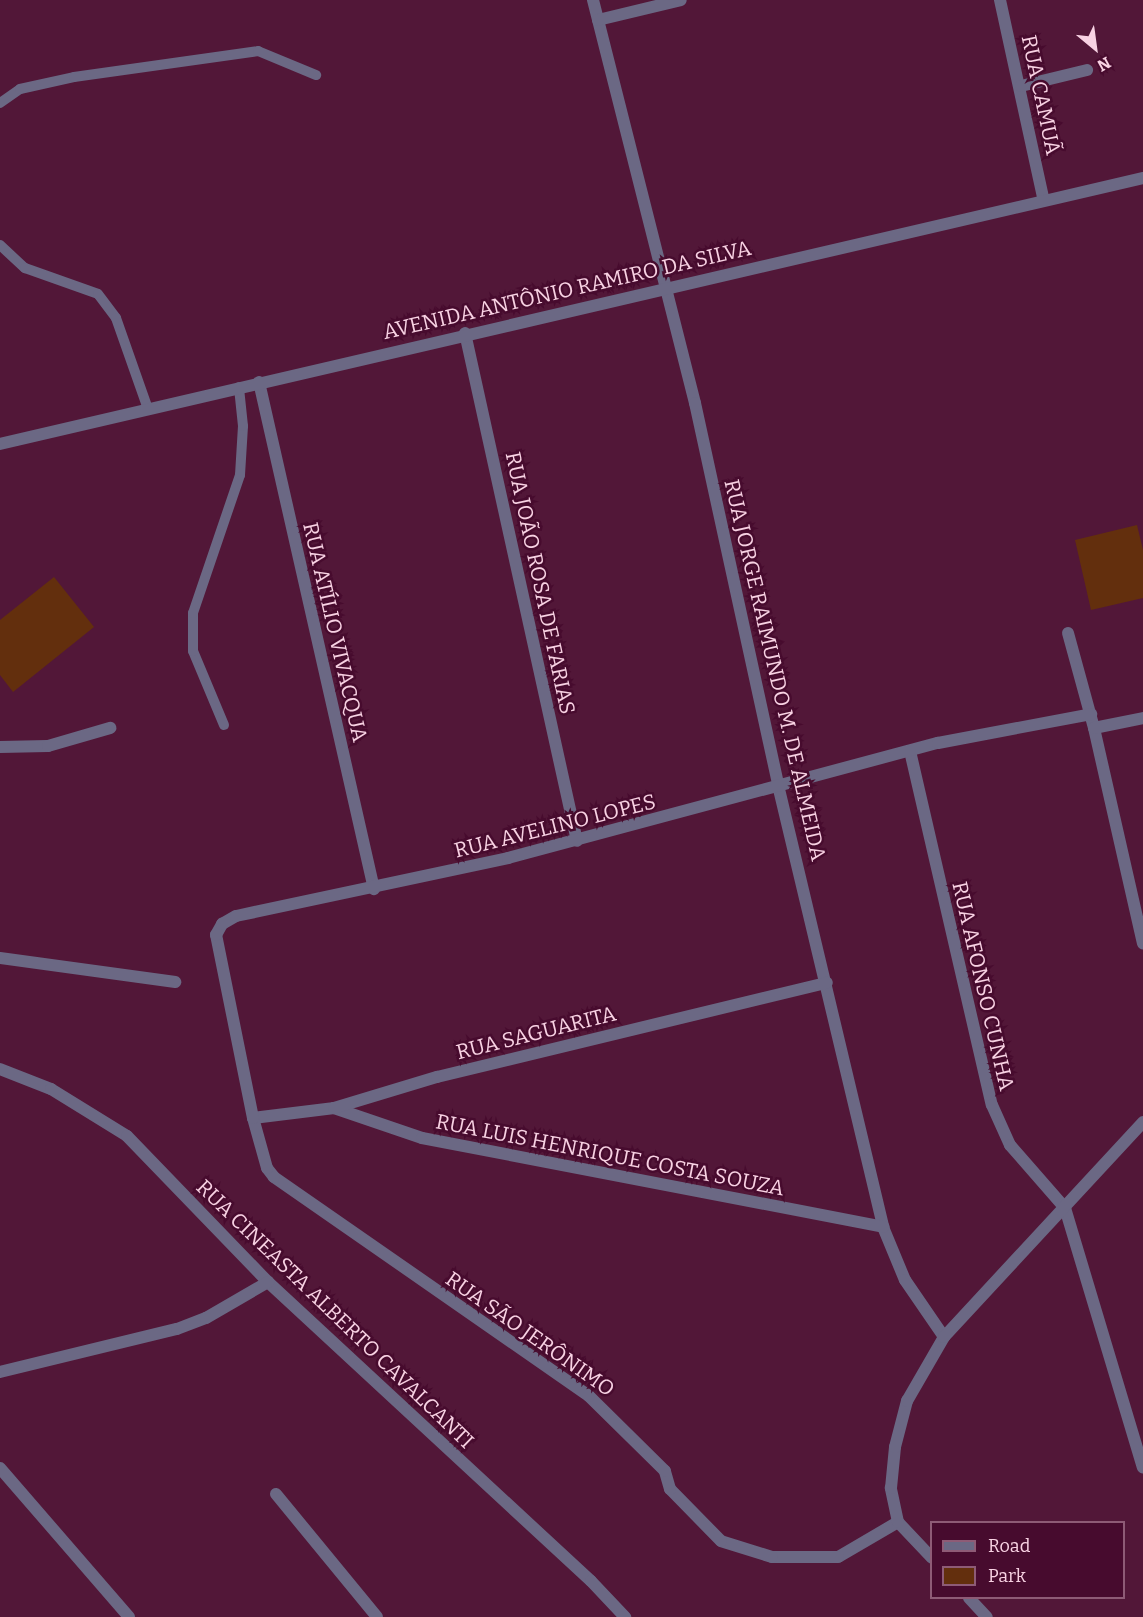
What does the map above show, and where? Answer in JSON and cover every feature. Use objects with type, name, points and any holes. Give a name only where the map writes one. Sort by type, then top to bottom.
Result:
[{"type":"street","name":"RUA JORGE RAIMUNDO M. DE ALMEIDA","points":[[593,0],[666,286],[778,785],[827,983],[883,1227],[905,1280],[944,1337]]},
{"type":"street","points":[[598,20],[681,0]]},
{"type":"street","name":"RUA CAMUÃ","points":[[1000,0],[1021,86],[1043,198]]},
{"type":"street","points":[[1021,86],[1087,70]]},
{"type":"street","name":"AVENIDA ANTÔNIO RAMIRO DA SILVA","points":[[0,444],[666,286],[1043,198],[1143,177]]},
{"type":"street","name":"RUA JOÃO ROSA DE FARIAS","points":[[465,333],[576,841]]},
{"type":"street","name":"RUA ATÍLIO VIVACQUA","points":[[259,382],[374,889]]},
{"type":"street","points":[[1068,633],[1091,714],[1143,943]]},
{"type":"street","name":"RUA AVELINO LOPES","points":[[253,1118],[216,935],[222,924],[236,916],[374,889],[576,841],[910,751],[1091,714]]},
{"type":"street","points":[[1094,728],[1143,718]]},
{"type":"street","points":[[0,747],[48,746],[110,728]]},
{"type":"street","name":"RUA AFONSO CUNHA","points":[[910,751],[992,1105],[1010,1145],[1065,1208]]},
{"type":"street","points":[[0,958],[176,982]]},
{"type":"street","name":"RUA SAGUARITA","points":[[253,1118],[334,1108],[437,1077],[827,983]]},
{"type":"street","name":"RUA CINEASTA ALBERTO CAVALCANTI","points":[[0,1069],[51,1089],[127,1136],[268,1282],[591,1581],[625,1617]]},
{"type":"street","name":"RUA LUIS HENRIQUE COSTA SOUZA","points":[[334,1108],[422,1138],[883,1227]]},
{"type":"street","name":"RUA SÃO JERÔNIMO","points":[[253,1118],[267,1168],[274,1177],[589,1396],[664,1471],[670,1489],[720,1541],[772,1557],[838,1557],[898,1522]]},
{"type":"street","points":[[930,1556],[898,1522],[891,1488],[895,1447],[907,1401],[944,1337],[1143,1122]]},
{"type":"street","points":[[1065,1208],[1143,1468]]},
{"type":"street","points":[[0,1372],[177,1329],[206,1318],[268,1282]]},
{"type":"street","points":[[0,1468],[129,1617]]},
{"type":"street","points":[[276,1494],[377,1617]]},
{"type":"street","points":[[970,1599],[987,1617]]},
{"type":"lane","points":[[0,103],[20,89],[74,77],[258,51],[316,75]]},
{"type":"lane","points":[[0,245],[25,268],[98,294],[116,318],[148,409]]},
{"type":"lane","points":[[224,725],[193,651],[193,613],[240,476],[243,426],[239,387]]},
{"type":"green space","points":[[1137,525],[1143,550],[1143,598],[1091,610],[1075,540]]},
{"type":"green space","points":[[54,577],[94,627],[13,692],[0,675],[0,620]]}]
